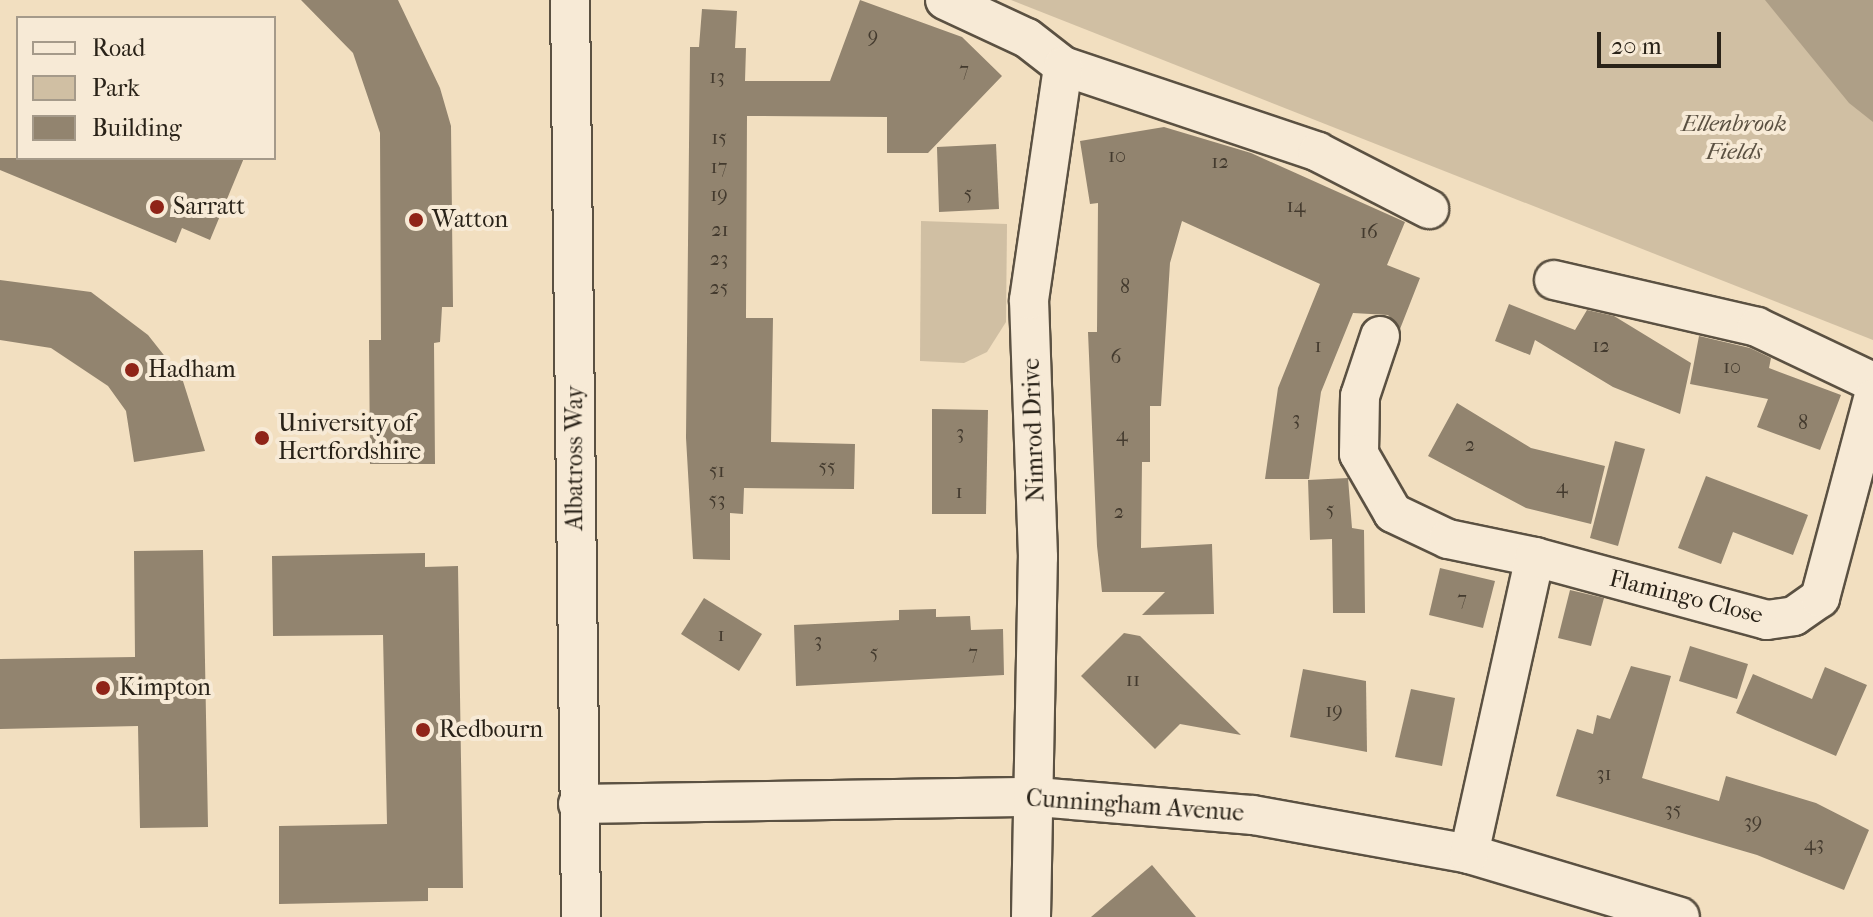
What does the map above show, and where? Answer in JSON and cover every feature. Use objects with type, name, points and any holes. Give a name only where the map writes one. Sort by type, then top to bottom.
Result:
[{"type":"street","name":"Albatross Way","points":[[570,0],[581,917]]},
{"type":"street","points":[[945,0],[1027,38],[1063,66],[1318,152],[1429,209]]},
{"type":"street","name":"Nimrod Drive","points":[[1031,917],[1037,797],[1029,300],[1063,66]]},
{"type":"street","points":[[1554,280],[1757,327],[1873,382]]},
{"type":"street","name":"Flamingo Close","points":[[1380,336],[1360,396],[1359,454],[1393,513],[1448,539],[1535,557],[1767,620],[1794,616],[1820,598],[1873,399]]},
{"type":"street","points":[[1469,854],[1535,557]]},
{"type":"street","name":"Cunningham Avenue","points":[[578,804],[1037,797],[1291,819],[1469,854],[1680,917]]},
{"type":"green space","name":"Ellenbrook Fields","points":[[1011,0],[1873,0],[1873,340]]},
{"type":"green space","points":[[921,221],[1007,224],[1006,322],[987,352],[964,363],[920,361]]},
{"type":"shaded area","points":[[1765,0],[1873,0],[1873,122],[1849,103]]},
{"type":"building","name":"Watton","points":[[301,0],[398,0],[440,88],[451,126],[453,307],[442,307],[440,342],[434,343],[435,464],[370,464],[369,340],[381,340],[380,133],[353,53]]},
{"type":"building","points":[[860,0],[962,37],[1002,76],[928,153],[887,153],[887,117],[747,116],[746,318],[773,318],[771,442],[855,444],[854,489],[744,488],[743,514],[730,513],[730,560],[693,559],[686,438],[690,47],[699,47],[702,9],[737,11],[735,48],[746,48],[745,81],[830,81]]},
{"type":"building","points":[[1164,127],[1251,153],[1405,222],[1387,265],[1420,278],[1400,329],[1388,315],[1353,313],[1321,392],[1309,479],[1265,479],[1278,388],[1320,284],[1182,221],[1170,263],[1161,406],[1150,406],[1150,462],[1142,462],[1141,548],[1212,544],[1214,614],[1142,615],[1165,592],[1102,592],[1097,546],[1088,332],[1097,332],[1098,203],[1090,204],[1080,141]]},
{"type":"building","points":[[996,144],[999,209],[939,212],[937,147]]},
{"type":"building","name":"Sarratt","points":[[0,158],[243,160],[210,240],[182,228],[176,243],[0,170]]},
{"type":"building","name":"Hadham","points":[[0,280],[91,292],[148,335],[182,378],[205,451],[134,462],[126,411],[108,386],[51,348],[0,340]]},
{"type":"building","points":[[1509,304],[1575,330],[1587,310],[1614,316],[1691,363],[1680,414],[1613,387],[1535,340],[1530,355],[1495,341]]},
{"type":"building","points":[[1699,336],[1750,348],[1771,358],[1769,368],[1841,395],[1820,450],[1757,427],[1768,399],[1690,384]]},
{"type":"building","points":[[1457,403],[1531,448],[1605,466],[1591,524],[1526,508],[1428,456]]},
{"type":"building","points":[[932,409],[988,410],[986,514],[932,514]]},
{"type":"building","points":[[1615,441],[1645,449],[1618,546],[1590,538]]},
{"type":"building","points":[[1706,476],[1808,515],[1793,555],[1733,532],[1721,564],[1678,548]]},
{"type":"building","points":[[1348,478],[1352,528],[1364,530],[1365,613],[1333,613],[1332,539],[1310,540],[1308,480]]},
{"type":"building","name":"Kimpton","points":[[203,550],[208,827],[140,828],[138,726],[0,729],[0,659],[135,657],[134,551]]},
{"type":"building","name":"Redbourn","points":[[425,553],[425,567],[458,566],[463,888],[428,888],[428,901],[279,904],[279,826],[387,824],[383,635],[273,636],[272,556]]},
{"type":"building","points":[[1440,568],[1495,581],[1483,628],[1429,615]]},
{"type":"building","points":[[1570,590],[1604,598],[1591,646],[1558,638]]},
{"type":"building","points":[[704,598],[762,634],[739,671],[681,634]]},
{"type":"building","points":[[936,609],[936,617],[970,616],[971,630],[1003,629],[1004,675],[796,686],[794,625],[899,620],[899,610]]},
{"type":"building","points":[[1124,633],[1140,636],[1241,735],[1180,724],[1155,749],[1081,676]]},
{"type":"building","points":[[1690,646],[1748,664],[1737,699],[1679,681]]},
{"type":"building","points":[[1631,666],[1671,676],[1642,778],[1719,801],[1726,776],[1816,803],[1869,830],[1844,890],[1757,855],[1556,796],[1577,729],[1593,734],[1597,715],[1610,719]]},
{"type":"building","points":[[1825,667],[1867,685],[1836,756],[1736,713],[1753,674],[1812,699]]},
{"type":"building","points":[[1303,669],[1366,681],[1367,752],[1290,737]]},
{"type":"building","points":[[1411,689],[1455,698],[1442,766],[1395,757]]},
{"type":"building","points":[[1152,865],[1196,917],[1091,917]]},
{"type":"place","name":"Sarratt","points":[[157,207]]},
{"type":"place","name":"Watton","points":[[416,220]]},
{"type":"place","name":"Hadham","points":[[132,370]]},
{"type":"place","name":"University of Hertfordshire","points":[[262,438]]},
{"type":"place","name":"Kimpton","points":[[103,688]]},
{"type":"place","name":"Redbourn","points":[[423,730]]}]
